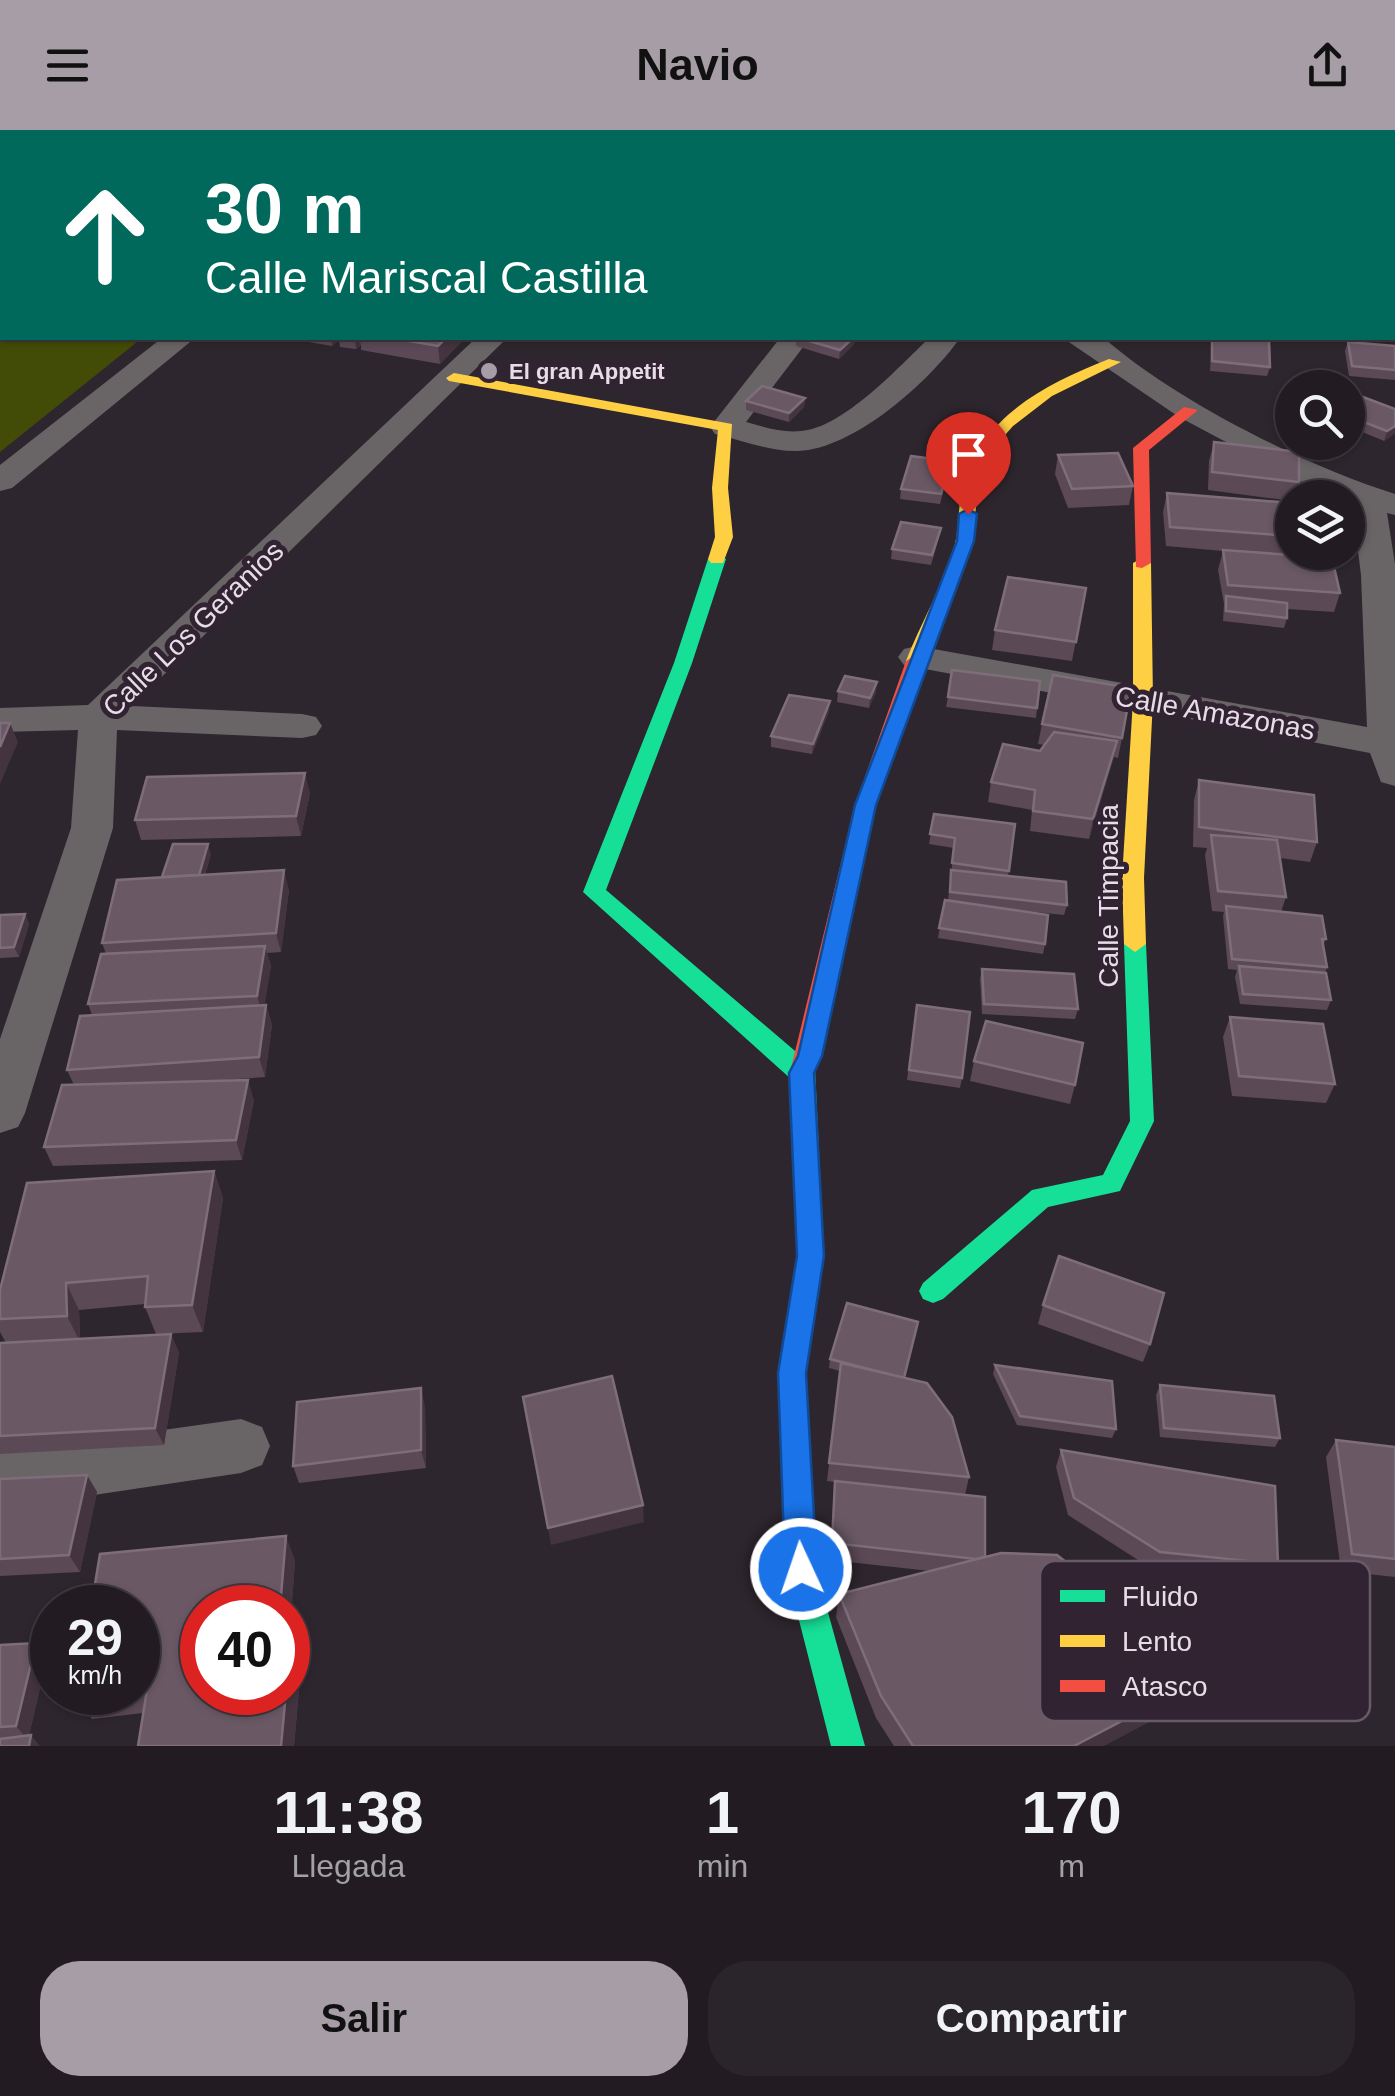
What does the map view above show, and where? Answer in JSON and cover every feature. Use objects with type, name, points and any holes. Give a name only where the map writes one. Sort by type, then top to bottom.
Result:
[{"type":"street","points":[[0,481],[177,340]]},
{"type":"street","name":"Calle Los Geranios","points":[[0,1113],[92,828],[98,717],[490,340]]},
{"type":"street","points":[[793,340],[726,427],[720,488],[724,537],[682,664],[594,892],[802,1073]]},
{"type":"street","points":[[454,378],[790,441],[814,440],[855,417],[908,376],[943,340]]},
{"type":"street","points":[[1086,340],[1190,410],[1332,485],[1382,501],[1379,575],[1392,754]]},
{"type":"street","points":[[848,1746],[801,1569],[792,1373],[811,1256],[802,1073],[810,1056],[865,805],[965,541],[970,487],[983,454],[1012,418],[1051,386],[1114,362]]},
{"type":"street","name":"Calle Timpacia","points":[[932,1291],[1041,1198],[1111,1184],[1142,1120],[1133,878],[1143,700],[1141,448],[1190,410]]},
{"type":"street","name":"Calle Amazonas","points":[[918,657],[1392,754]]},
{"type":"street","points":[[0,720],[98,717],[302,726]]},
{"type":"street","points":[[0,1482],[241,1446]]},
{"type":"green space","points":[[0,340],[140,340],[0,452]]},
{"type":"building","points":[[403,340],[444,340],[438,346]]},
{"type":"building","points":[[806,340],[851,340],[840,350]]},
{"type":"building","points":[[1212,340],[1269,340],[1270,367],[1212,361]]},
{"type":"building","points":[[1348,342],[1395,346],[1395,370],[1352,366]]},
{"type":"building","points":[[762,386],[805,398],[789,413],[746,401]]},
{"type":"building","points":[[1365,398],[1395,409],[1395,426],[1387,431],[1365,423]]},
{"type":"building","points":[[1214,442],[1275,449],[1275,460],[1299,460],[1299,480],[1212,472]]},
{"type":"building","points":[[1118,453],[1133,486],[1072,489],[1058,455]]},
{"type":"building","points":[[911,456],[950,461],[941,494],[901,489]]},
{"type":"building","points":[[1167,493],[1275,502],[1275,535],[1170,527]]},
{"type":"building","points":[[901,522],[941,528],[932,555],[892,549]]},
{"type":"building","points":[[1223,550],[1275,554],[1275,570],[1335,570],[1340,593],[1228,585]]},
{"type":"building","points":[[1008,577],[1086,588],[1076,642],[995,630]]},
{"type":"building","points":[[1226,596],[1287,603],[1287,618],[1226,611]]},
{"type":"building","points":[[952,670],[1040,681],[1037,708],[948,697]]},
{"type":"building","points":[[1053,675],[1131,688],[1122,738],[1042,724]]},
{"type":"building","points":[[845,676],[877,682],[870,698],[838,691]]},
{"type":"building","points":[[789,695],[830,701],[813,744],[771,736]]},
{"type":"building","points":[[0,723],[10,723],[0,747]]},
{"type":"building","points":[[1054,732],[1117,741],[1093,819],[1033,811],[1035,790],[991,782],[1003,744],[1040,751]]},
{"type":"building","points":[[305,773],[296,816],[135,820],[147,777]]},
{"type":"building","points":[[1199,780],[1314,795],[1317,842],[1199,827]]},
{"type":"building","points":[[934,814],[1015,824],[1009,871],[952,863],[955,838],[930,834]]},
{"type":"building","points":[[1211,835],[1277,840],[1286,897],[1218,891]]},
{"type":"building","points":[[173,844],[208,844],[199,875],[162,877]]},
{"type":"building","points":[[284,870],[276,933],[102,943],[117,880]]},
{"type":"building","points":[[951,870],[1066,882],[1067,905],[950,892]]},
{"type":"building","points":[[945,900],[1048,915],[1045,944],[939,928]]},
{"type":"building","points":[[1226,906],[1322,916],[1327,967],[1232,959]]},
{"type":"building","points":[[25,914],[14,947],[0,948],[0,915]]},
{"type":"building","points":[[265,946],[257,996],[88,1004],[101,954]]},
{"type":"building","points":[[1239,966],[1326,973],[1331,1000],[1243,994]]},
{"type":"building","points":[[982,969],[1074,974],[1078,1009],[984,1004]]},
{"type":"building","points":[[266,1005],[259,1057],[67,1070],[80,1016]]},
{"type":"building","points":[[917,1005],[970,1012],[962,1078],[909,1070]]},
{"type":"building","points":[[1230,1017],[1323,1024],[1335,1084],[1239,1076]]},
{"type":"building","points":[[986,1021],[1083,1043],[1075,1085],[974,1061]]},
{"type":"building","points":[[248,1080],[236,1140],[44,1147],[62,1085]]},
{"type":"building","points":[[214,1171],[192,1305],[145,1307],[148,1276],[66,1283],[67,1316],[0,1319],[0,1290],[27,1183]]},
{"type":"building","points":[[1059,1256],[1164,1293],[1150,1344],[1043,1305]]},
{"type":"building","points":[[847,1303],[918,1322],[904,1378],[830,1359]]},
{"type":"building","points":[[171,1334],[155,1428],[0,1436],[0,1343]]},
{"type":"building","points":[[841,1363],[927,1383],[952,1417],[969,1477],[829,1463]]},
{"type":"building","points":[[995,1365],[1112,1381],[1116,1429],[1020,1416]]},
{"type":"building","points":[[612,1376],[643,1505],[548,1528],[523,1397]]},
{"type":"building","points":[[1160,1385],[1274,1396],[1280,1438],[1164,1428]]},
{"type":"building","points":[[421,1388],[421,1450],[293,1466],[297,1402]]},
{"type":"building","points":[[1336,1440],[1395,1447],[1395,1559],[1352,1554]]},
{"type":"building","points":[[1061,1450],[1275,1486],[1278,1561],[1160,1552],[1074,1498]]},
{"type":"building","points":[[87,1475],[69,1555],[0,1559],[0,1479]]},
{"type":"building","points":[[835,1481],[985,1497],[985,1557],[832,1543]]},
{"type":"building","points":[[286,1536],[282,1585],[180,1585],[180,1715],[284,1715],[281,1746],[138,1746],[143,1715],[160,1715],[160,1585],[95,1585],[100,1554]]},
{"type":"building","points":[[1001,1553],[1057,1555],[1065,1561],[1040,1561],[1040,1721],[1122,1721],[1074,1746],[913,1746],[881,1696],[839,1594]]},
{"type":"building","points":[[30,1643],[30,1668],[16,1726],[0,1727],[0,1645]]},
{"type":"building","points":[[31,1735],[29,1746],[0,1746],[0,1739]]},
{"type":"traffic: fast","points":[[717,559],[683,663],[594,892],[801,1073]]},
{"type":"traffic: fast","points":[[933,1291],[1041,1198],[1111,1184],[1142,1121],[1135,944]]},
{"type":"traffic: fast","points":[[803,1068],[811,1256],[792,1373],[801,1569],[848,1746]]},
{"type":"traffic: slow","points":[[915,661],[961,556],[971,487],[979,462],[992,441],[1007,422],[1046,393],[1114,362]]},
{"type":"traffic: slow","points":[[454,378],[726,427],[720,488],[724,537],[717,559]]},
{"type":"traffic: slow","points":[[1135,944],[1133,878],[1143,700],[1142,563]]},
{"type":"traffic: jam","points":[[1142,563],[1141,448],[1190,410]]},
{"type":"traffic: jam","points":[[803,1068],[865,805],[915,661]]},
{"type":"place","name":"El gran Appetit","points":[[489,371]]},
{"type":"route","points":[[801,1569],[792,1373],[811,1256],[802,1073],[810,1056],[865,805],[965,541],[968,514]]}]
